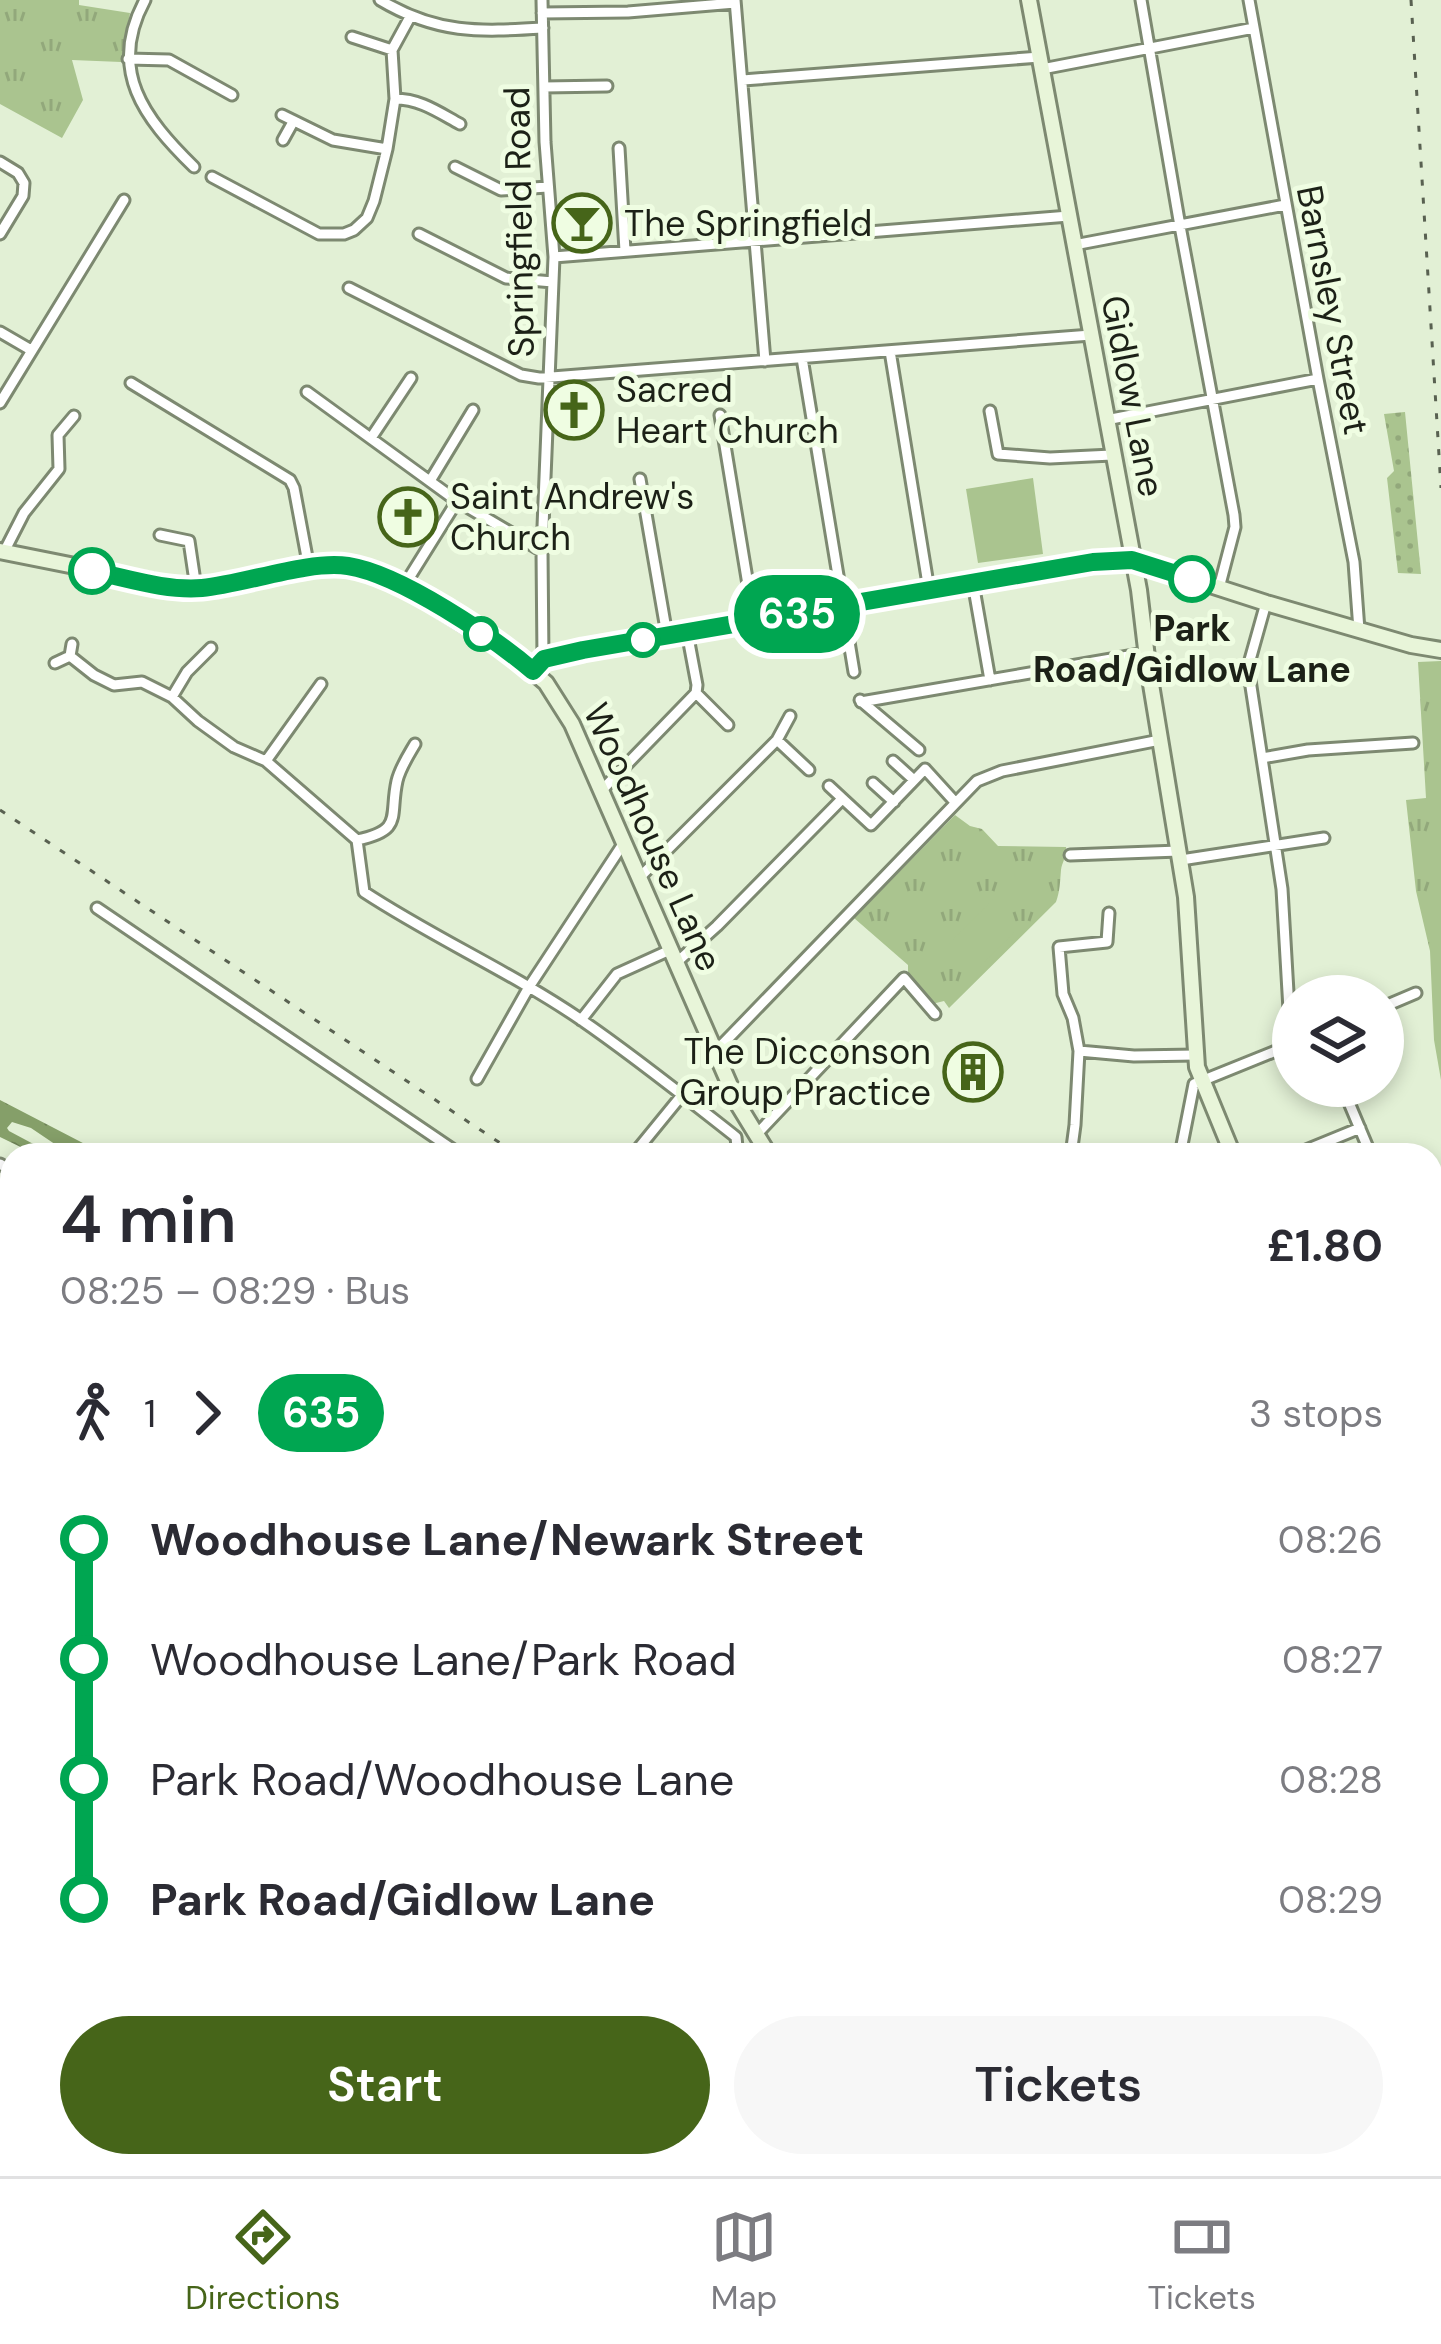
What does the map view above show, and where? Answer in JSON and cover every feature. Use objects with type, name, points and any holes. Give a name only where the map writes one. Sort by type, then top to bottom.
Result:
[{"type":"street","points":[[145,0],[129,40],[128,59],[140,102],[194,167]]},
{"type":"street","points":[[380,0],[410,17],[454,29],[543,28]]},
{"type":"street","name":"Springfield Road","points":[[538,665],[554,257],[542,0]]},
{"type":"street","name":"Gidlow Lane","points":[[1029,0],[1139,590],[1186,897],[1196,1055],[1228,1143]]},
{"type":"street","points":[[1141,0],[1235,527],[1219,588]]},
{"type":"street","name":"Barnsley Street","points":[[1249,0],[1354,562],[1359,630]]},
{"type":"street","points":[[542,13],[628,12],[735,1],[765,361]]},
{"type":"street","points":[[212,177],[308,230],[330,236],[355,230],[368,218],[387,149],[394,100],[392,50],[410,17]]},
{"type":"street","points":[[742,80],[1041,63],[1254,28]]},
{"type":"street","points":[[359,35],[392,50]]},
{"type":"street","points":[[128,59],[169,60],[219,82],[232,95]]},
{"type":"street","points":[[544,87],[607,86]]},
{"type":"street","points":[[394,100],[409,99],[460,124]]},
{"type":"street","points":[[440,112],[447,100]]},
{"type":"street","points":[[283,140],[288,118],[333,140],[387,149]]},
{"type":"street","points":[[162,157],[173,147]]},
{"type":"street","points":[[619,148],[625,168],[625,251]]},
{"type":"street","points":[[0,162],[24,183],[23,196],[0,234]]},
{"type":"street","points":[[455,167],[500,190],[548,187]]},
{"type":"street","points":[[232,188],[239,173]]},
{"type":"street","points":[[0,403],[124,200]]},
{"type":"street","points":[[1074,245],[1285,205]]},
{"type":"street","points":[[554,257],[1069,216]]},
{"type":"street","points":[[419,234],[506,278],[553,282]]},
{"type":"street","points":[[350,288],[521,375],[549,378],[1091,335]]},
{"type":"street","points":[[0,332],[31,350]]},
{"type":"street","points":[[890,351],[929,590]]},
{"type":"street","points":[[802,358],[854,672]]},
{"type":"street","points":[[371,438],[411,378]]},
{"type":"street","points":[[1106,420],[1318,379]]},
{"type":"street","points":[[131,382],[292,482],[309,568]]},
{"type":"street","points":[[307,392],[457,501],[542,551]]},
{"type":"street","points":[[430,482],[473,410]]},
{"type":"street","points":[[990,411],[998,454],[1112,455]]},
{"type":"street","points":[[720,415],[754,621]]},
{"type":"street","points":[[2,552],[24,513],[59,469],[58,435],[74,416]]},
{"type":"street","points":[[215,453],[224,440]]},
{"type":"street","points":[[640,479],[667,635]]},
{"type":"street","points":[[404,586],[457,501]]},
{"type":"street","points":[[160,535],[189,541],[196,588]]},
{"type":"street","name":"Woodhouse Lane","points":[[2,552],[196,588],[344,565],[404,586],[538,665],[602,790],[739,1106],[761,1143]]},
{"type":"street","points":[[538,665],[667,635],[1093,562],[1132,560],[1266,603],[1441,650]]},
{"type":"street","points":[[973,583],[990,680]]},
{"type":"street","points":[[1266,603],[1247,667],[1282,889],[1288,975]]},
{"type":"street","points":[[602,790],[695,693],[687,632]]},
{"type":"street","points":[[70,656],[72,644]]},
{"type":"street","points":[[172,697],[187,672],[211,648]]},
{"type":"street","points":[[919,750],[861,701],[1146,653]]},
{"type":"street","points":[[55,663],[70,656]]},
{"type":"street","points":[[70,656],[114,685],[142,682],[172,697],[234,747],[266,761],[357,839],[364,892],[581,1020],[736,1137],[737,1143]]},
{"type":"street","points":[[266,761],[321,684]]},
{"type":"street","points":[[695,693],[728,725]]},
{"type":"street","points":[[639,878],[778,740],[790,716]]},
{"type":"street","points":[[778,740],[809,770]]},
{"type":"street","points":[[715,1052],[977,781],[989,774],[1160,740]]},
{"type":"street","points":[[1262,758],[1413,743]]},
{"type":"street","points":[[357,839],[380,835],[389,826],[397,782],[415,744]]},
{"type":"street","points":[[892,760],[914,780]]},
{"type":"street","points":[[829,786],[871,825],[925,770],[955,802]]},
{"type":"street","points":[[873,783],[894,802]]},
{"type":"street","points":[[581,1020],[616,974],[674,956],[718,926],[842,799]]},
{"type":"street","points":[[1070,855],[1180,856],[1324,838]]},
{"type":"street","points":[[478,1079],[530,987],[624,843]]},
{"type":"street","points":[[97,908],[443,1143]]},
{"type":"street","points":[[1073,1143],[1079,1052],[1063,994],[1059,947],[1107,942],[1109,913]]},
{"type":"street","points":[[756,1135],[904,978],[935,1014]]},
{"type":"street","points":[[1404,998],[1416,993]]},
{"type":"street","points":[[1079,1052],[1196,1055]]},
{"type":"street","points":[[1182,1143],[1192,1087],[1201,1079],[1272,1052]]},
{"type":"street","points":[[643,1143],[682,1096]]},
{"type":"street","points":[[1351,1107],[1366,1143]]},
{"type":"street","points":[[1323,1143],[1360,1128]]},
{"type":"green space","points":[[0,0],[79,0],[79,5],[130,13],[121,62],[72,60],[83,100],[62,138],[0,104]]},
{"type":"green space","points":[[1405,412],[1421,574],[1398,573],[1387,478],[1394,471],[1384,414]]},
{"type":"green space","points":[[1033,478],[1043,554],[978,563],[966,489]]},
{"type":"green space","points":[[1441,661],[1441,1080],[1430,951],[1416,891],[1406,800],[1426,798],[1418,662]]},
{"type":"green space","points":[[955,815],[982,829],[998,846],[1066,847],[1066,851],[1056,902],[949,1008],[944,1001],[932,1004],[908,977],[908,965],[854,918]]},
{"type":"green space","points":[[993,899],[1020,926],[976,971],[949,944]]},
{"type":"water","points":[[0,1100],[83,1143],[53,1143],[12,1122],[9,1131],[32,1143],[0,1137]]},
{"type":"railway","points":[[1411,0],[1441,488]]},
{"type":"railway","points":[[0,810],[500,1143]]},
{"type":"bus line","name":"635","points":[[92,571],[196,588],[323,566],[355,567],[404,586],[533,671],[544,659],[583,650],[1093,562],[1132,560],[1192,579]]},
{"type":"place","name":"The Springfield","points":[[582,223]]},
{"type":"place","name":"Sacred Heart Church","points":[[574,410]]},
{"type":"place","name":"Saint Andrew's Church","points":[[408,517]]},
{"type":"place","name":"Park Road/Gidlow Lane","points":[[1192,579]]},
{"type":"place","name":"The Dicconson Group Practice","points":[[973,1072]]}]
